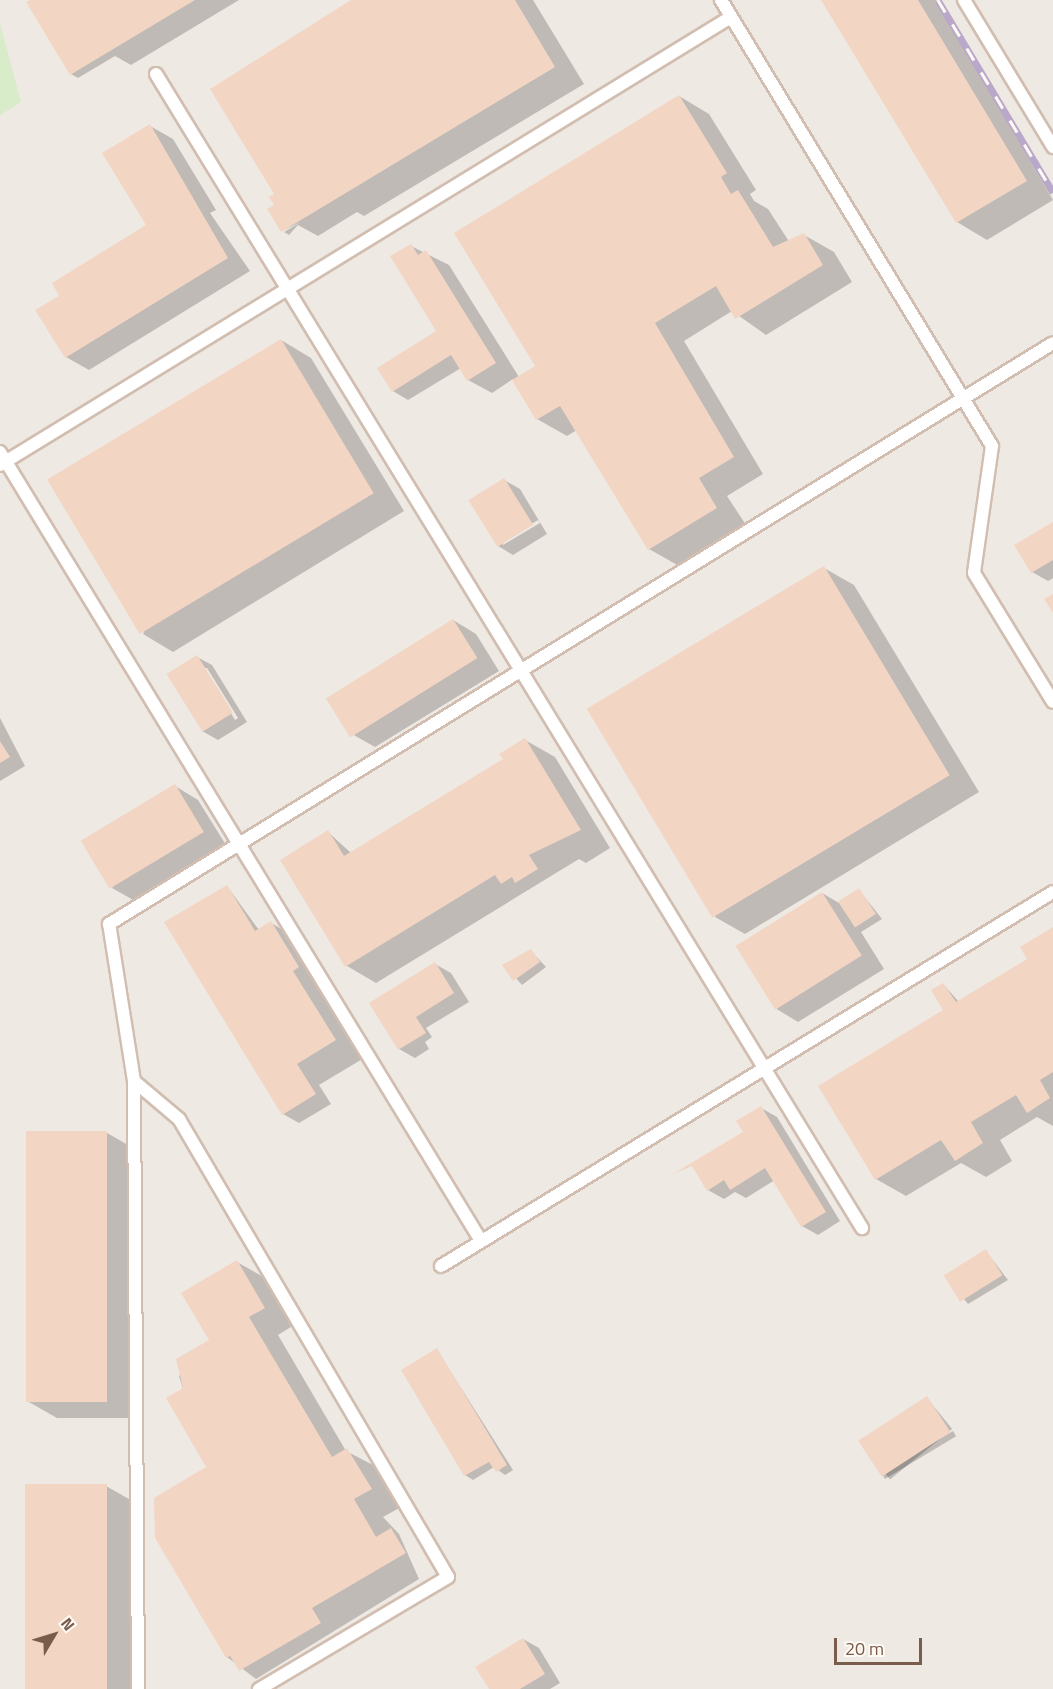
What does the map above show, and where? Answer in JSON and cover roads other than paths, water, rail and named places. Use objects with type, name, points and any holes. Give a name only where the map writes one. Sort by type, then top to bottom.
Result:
[{"type":"lane","points":[[721,0],[992,446],[974,573],[1053,702]]},
{"type":"lane","points":[[964,0],[1053,147]]},
{"type":"lane","points":[[481,1241],[2,460],[287,289],[731,17]]},
{"type":"lane","points":[[156,74],[862,1228]]},
{"type":"lane","points":[[138,1689],[134,1081],[109,924],[521,669],[964,400],[1053,343]]},
{"type":"lane","points":[[441,1266],[762,1065],[1053,892]]},
{"type":"lane","points":[[134,1081],[179,1119],[448,1577],[259,1689]]},
{"type":"railway","points":[[938,0],[1053,192]]}]
